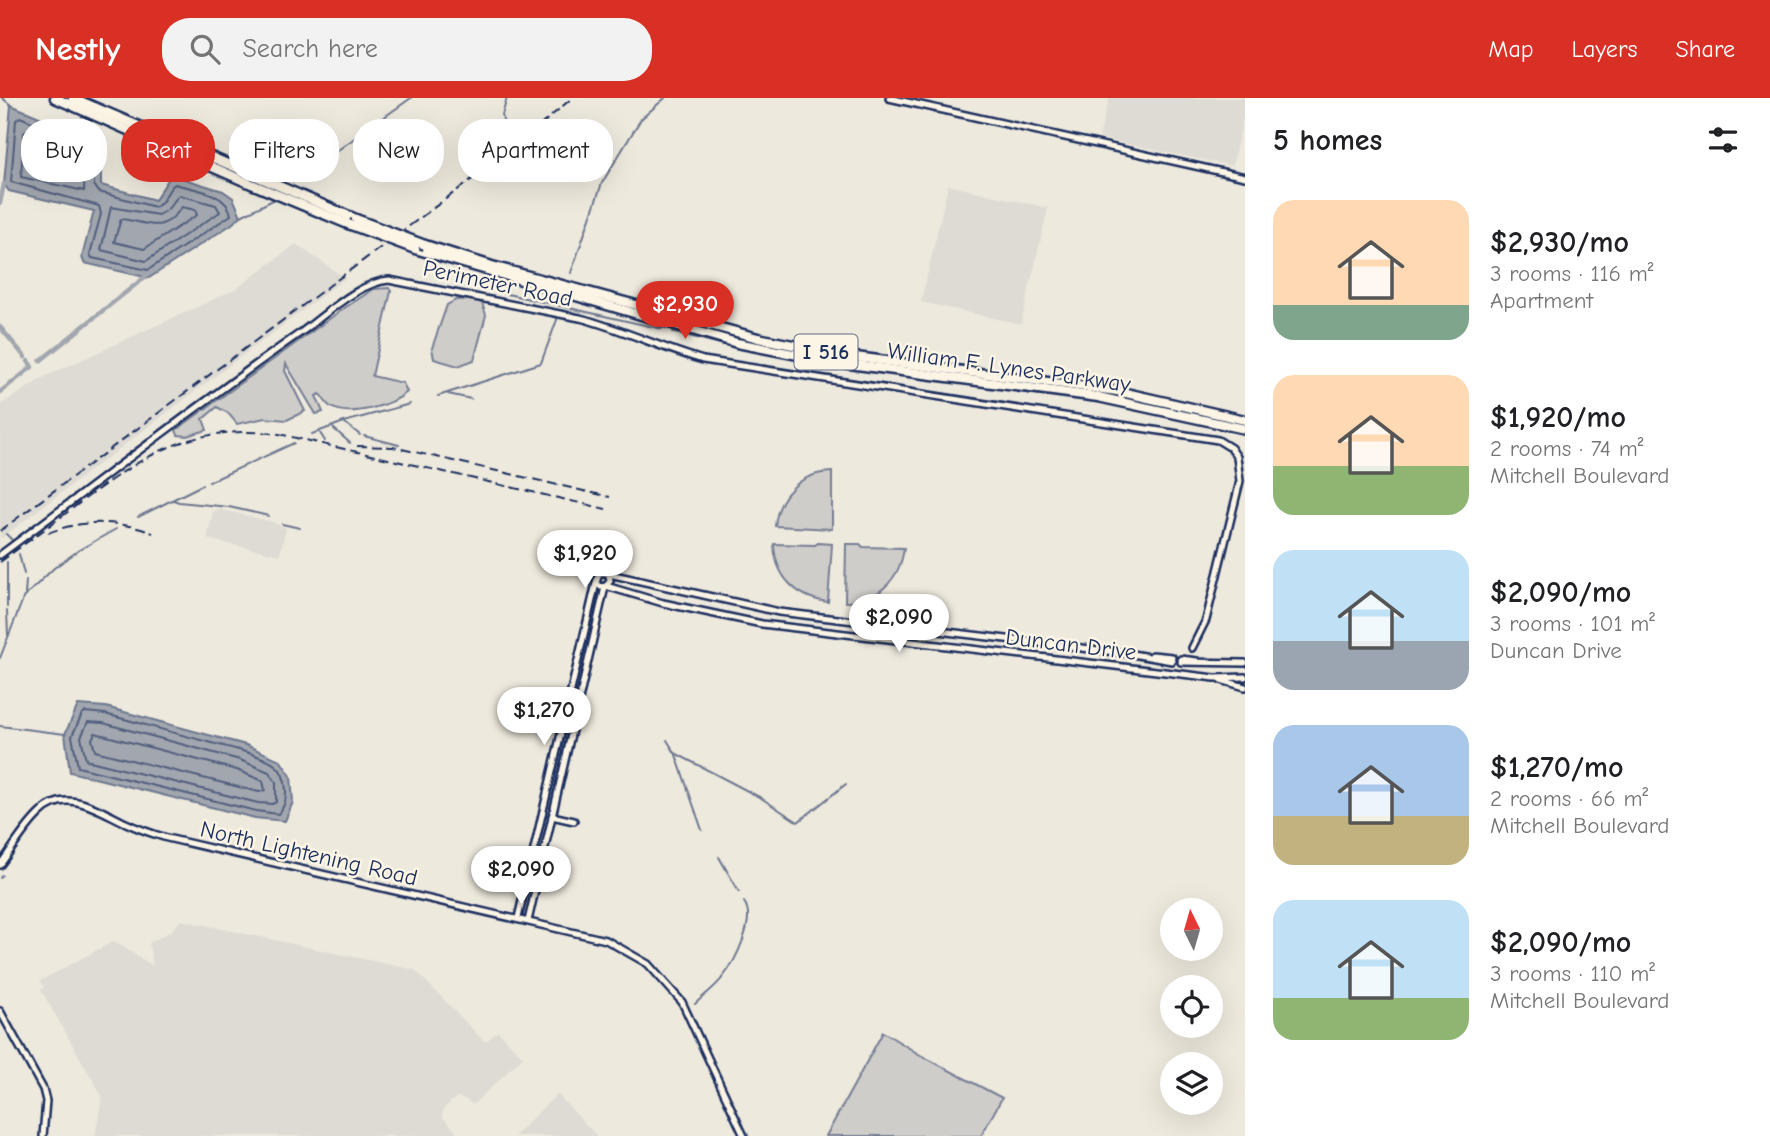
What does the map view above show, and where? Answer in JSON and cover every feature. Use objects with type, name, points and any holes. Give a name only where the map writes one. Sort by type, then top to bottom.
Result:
[{"type":"highway","name":"William F. Lynes Parkway","points":[[55,98],[242,180],[352,221],[425,245],[668,315],[789,345],[848,356],[1081,385],[1245,420]]},
{"type":"highway","name":"William F. Lynes Parkway","points":[[73,98],[415,249],[737,344],[834,362],[1098,397],[1245,429]]},
{"type":"street","points":[[889,98],[1245,177]]},
{"type":"street","name":"Perimeter Road","points":[[0,555],[283,345],[361,290],[378,281],[389,279],[580,318],[659,347],[704,360],[1218,440],[1231,448],[1237,457],[1240,481],[1206,620],[1192,648]]},
{"type":"street","points":[[518,918],[596,583],[599,573],[609,575],[610,581],[603,596],[528,921]]},
{"type":"street","name":"Duncan Drive","points":[[609,575],[747,606],[827,619],[1172,659]]},
{"type":"street","name":"Duncan Drive","points":[[596,583],[617,591],[744,620],[824,632],[1215,678]]},
{"type":"street","points":[[603,596],[617,591]]},
{"type":"street","points":[[730,617],[734,603]]},
{"type":"street","points":[[744,620],[747,606]]},
{"type":"street","points":[[1181,660],[1245,663]]},
{"type":"street","points":[[1203,676],[1204,663]]},
{"type":"street","points":[[1215,678],[1245,677]]},
{"type":"street","points":[[1215,678],[1245,687]]},
{"type":"street","name":"North Lightening Road","points":[[0,865],[41,811],[49,805],[66,801],[79,802],[167,838],[606,940],[634,954],[659,975],[677,996],[688,1013],[744,1136]]},
{"type":"street","points":[[552,816],[574,821]]},
{"type":"street","points":[[527,880],[537,882]]},
{"type":"street","points":[[0,1011],[43,1089],[46,1101],[43,1136]]},
{"type":"shaded area","points":[[1109,98],[1245,98],[1245,110],[1232,166],[1099,138]]},
{"type":"shaded area","points":[[948,185],[1048,208],[1021,324],[921,302]]},
{"type":"shaded area","points":[[296,244],[345,278],[0,539],[0,405],[46,376],[236,289]]},
{"type":"shaded area","points":[[389,288],[391,291],[372,376],[403,383],[407,392],[400,397],[382,405],[349,411],[331,407],[320,394],[316,396],[323,412],[316,414],[286,364],[285,371],[305,411],[287,420],[265,418],[237,424],[228,413],[217,407],[203,419],[207,430],[187,436],[178,435],[176,430],[343,309],[374,289]]},
{"type":"shaded area","points":[[473,299],[482,303],[486,315],[474,360],[458,366],[434,359],[432,348],[447,305],[456,300]]},
{"type":"shaded area","points":[[832,472],[832,529],[775,526],[781,505],[793,488],[810,476]]},
{"type":"shaded area","points":[[218,509],[269,521],[286,528],[280,555],[207,539],[213,512]]},
{"type":"shaded area","points":[[774,544],[832,544],[828,602],[806,596],[789,584],[775,556]]},
{"type":"shaded area","points":[[846,544],[904,548],[902,560],[892,579],[877,593],[857,601],[845,602]]},
{"type":"shaded area","points":[[181,920],[415,970],[485,1042],[498,1031],[523,1057],[473,1105],[457,1097],[444,1108],[442,1116],[460,1136],[95,1136],[102,1096],[41,990],[44,988],[40,981],[114,941],[153,966],[149,943],[171,931]]},
{"type":"shaded area","points":[[883,1032],[1002,1098],[981,1136],[826,1136]]},
{"type":"shaded area","points":[[557,1094],[597,1136],[514,1136]]},
{"type":"water","points":[[11,105],[44,119],[21,119],[21,182],[101,182],[101,185],[155,200],[167,182],[194,182],[223,191],[233,198],[241,216],[149,278],[84,263],[82,257],[94,211],[9,191],[4,184]]},
{"type":"water","points":[[78,705],[106,707],[246,745],[280,760],[291,776],[293,802],[285,821],[255,818],[70,772],[65,734]]},
{"type":"waterway","points":[[2,98],[11,105]]},
{"type":"waterway","points":[[339,149],[411,98]]},
{"type":"waterway","points":[[503,119],[507,98]]},
{"type":"waterway","points":[[571,273],[602,183],[641,119],[665,98]]},
{"type":"waterway","points":[[0,203],[4,184]]},
{"type":"waterway","points":[[241,216],[273,200]]},
{"type":"waterway","points":[[40,361],[145,277]]},
{"type":"waterway","points":[[503,293],[662,329]]},
{"type":"waterway","points":[[438,396],[541,363],[558,317]]},
{"type":"waterway","points":[[0,327],[25,357]]},
{"type":"waterway","points":[[673,332],[724,345]]},
{"type":"waterway","points":[[0,392],[32,367],[28,361]]},
{"type":"waterway","points":[[448,394],[471,399]]},
{"type":"waterway","points":[[312,434],[344,422],[410,404]]},
{"type":"waterway","points":[[345,423],[360,435]]},
{"type":"waterway","points":[[333,428],[350,443]]},
{"type":"waterway","points":[[320,433],[325,441]]},
{"type":"waterway","points":[[364,436],[399,445]]},
{"type":"waterway","points":[[209,482],[294,443]]},
{"type":"waterway","points":[[138,517],[202,485]]},
{"type":"waterway","points":[[173,500],[229,507],[269,516]]},
{"type":"waterway","points":[[282,524],[300,528]]},
{"type":"waterway","points":[[23,598],[54,568],[116,529]]},
{"type":"waterway","points":[[6,534],[12,540]]},
{"type":"waterway","points":[[19,554],[24,574]]},
{"type":"waterway","points":[[7,562],[7,607]]},
{"type":"waterway","points":[[25,594],[26,581]]},
{"type":"waterway","points":[[0,658],[23,599]]},
{"type":"waterway","points":[[7,611],[8,635]]},
{"type":"waterway","points":[[0,726],[65,734]]},
{"type":"waterway","points":[[667,740],[675,753],[761,798],[798,822],[846,784]]},
{"type":"waterway","points":[[676,755],[702,830]]},
{"type":"waterway","points":[[719,857],[739,892]]},
{"type":"waterway","points":[[695,1004],[720,981],[738,951],[748,919],[744,902]]},
{"type":"railway","points":[[0,531],[463,186],[521,142],[572,98]]},
{"type":"railway","points":[[0,562],[129,468],[173,445],[222,433],[279,434],[606,509]]},
{"type":"railway","points":[[357,446],[393,447],[610,497]]},
{"type":"railway","points":[[48,533],[87,523],[114,524],[153,533]]}]
